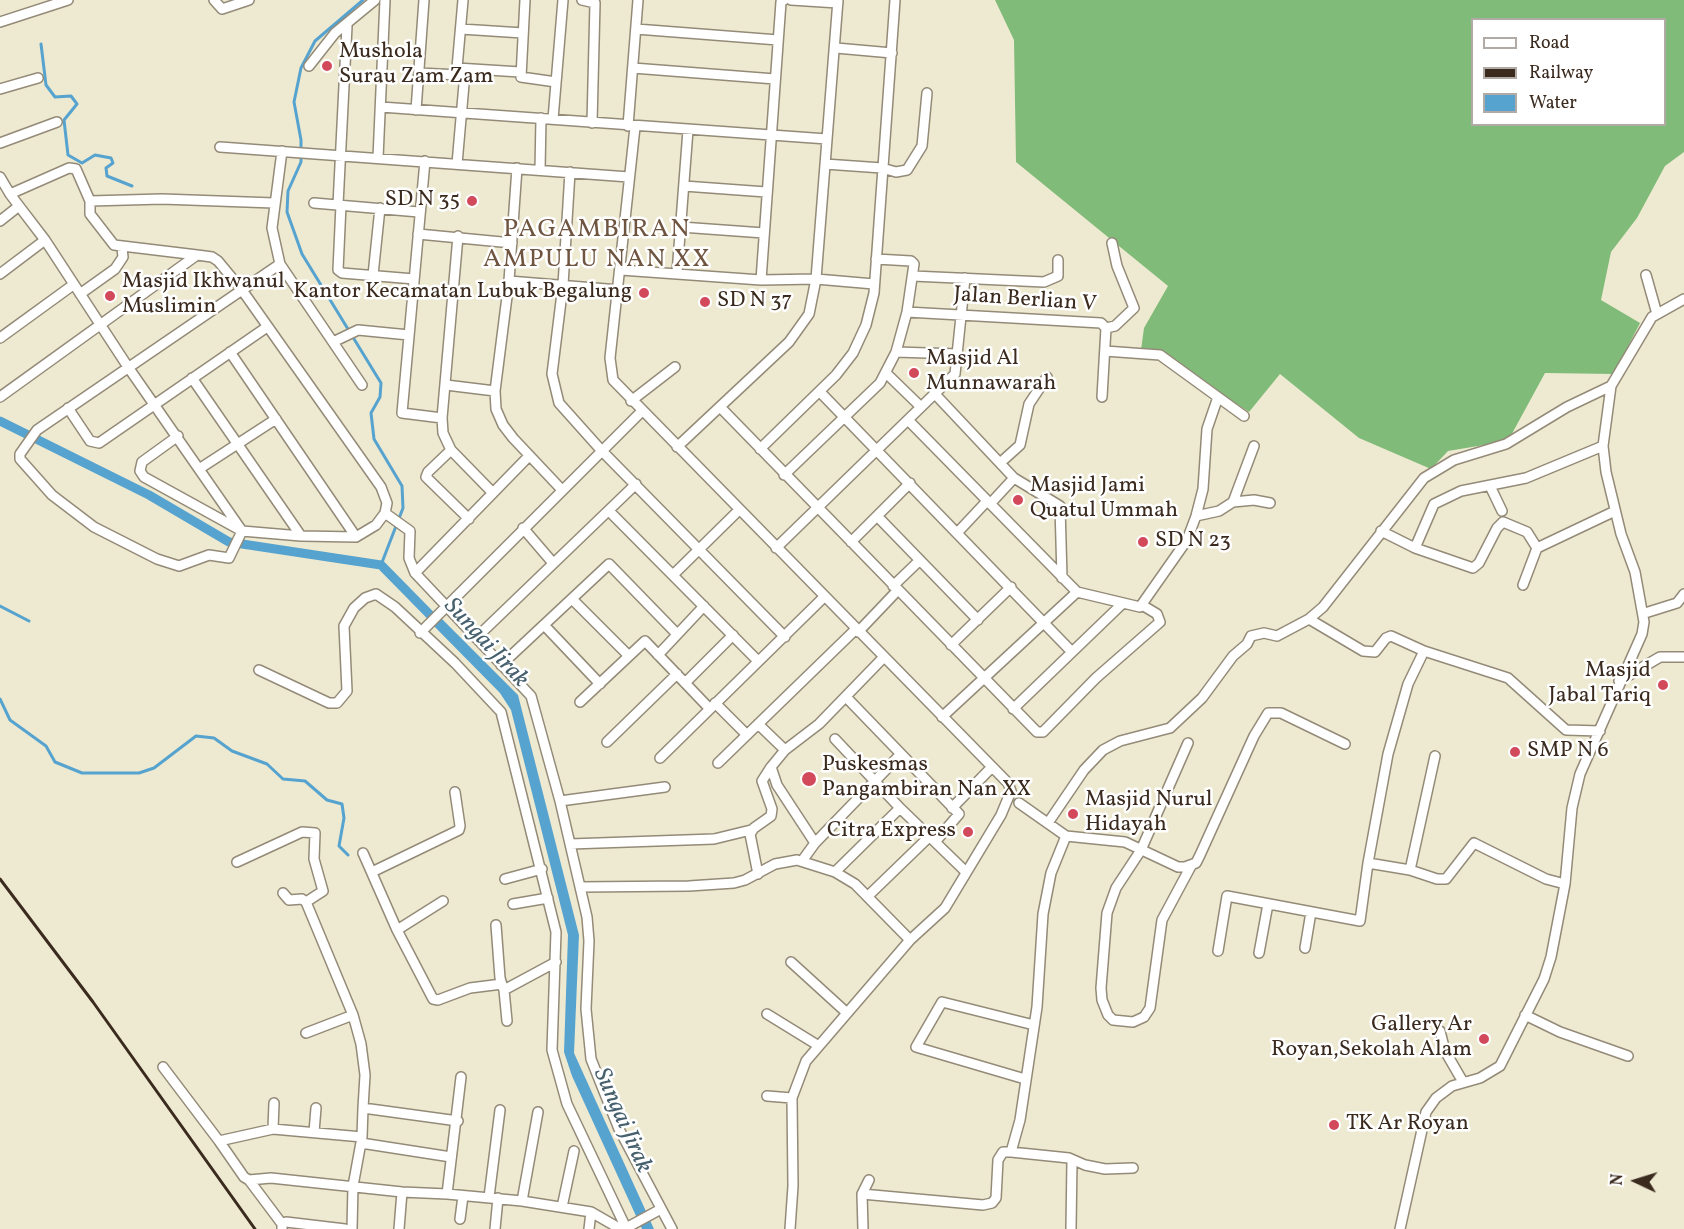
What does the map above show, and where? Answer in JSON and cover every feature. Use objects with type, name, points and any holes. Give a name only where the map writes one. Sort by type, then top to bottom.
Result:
[{"type":"street","points":[[0,22],[40,4],[68,0]]},
{"type":"street","points":[[214,0],[222,9],[249,0]]},
{"type":"street","points":[[309,66],[335,33],[375,0]]},
{"type":"street","points":[[378,158],[385,0]]},
{"type":"street","points":[[417,110],[424,0]]},
{"type":"street","points":[[457,164],[464,84],[458,72],[463,0]]},
{"type":"street","points":[[525,0],[520,72],[523,79],[556,82]]},
{"type":"street","points":[[554,119],[563,0]]},
{"type":"street","points":[[582,0],[595,3],[592,123]]},
{"type":"street","points":[[638,0],[629,177],[610,370],[613,380],[823,598],[1008,783],[1015,800],[1066,836],[1117,840],[1178,867],[1191,866]]},
{"type":"street","points":[[760,280],[781,2],[784,0]]},
{"type":"street","points":[[677,447],[801,328],[809,314],[816,279],[838,2],[791,0]]},
{"type":"street","points":[[760,449],[820,392],[845,364],[861,338],[872,305],[895,0]]},
{"type":"street","points":[[346,26],[338,270],[342,273],[414,279]]},
{"type":"street","points":[[461,29],[523,33]]},
{"type":"street","points":[[636,29],[778,40]]},
{"type":"street","points":[[836,48],[892,53]]},
{"type":"street","points":[[633,68],[776,79]]},
{"type":"street","points":[[419,73],[520,72]]},
{"type":"street","points":[[0,89],[38,78]]},
{"type":"street","points":[[825,164],[882,168],[902,172],[912,166],[922,146],[927,93]]},
{"type":"street","points":[[381,107],[827,139]]},
{"type":"street","points":[[540,170],[541,118]]},
{"type":"street","points":[[0,143],[57,122]]},
{"type":"street","points":[[677,273],[688,130]]},
{"type":"street","points":[[220,147],[341,154],[629,177]]},
{"type":"street","points":[[284,151],[274,203],[272,228],[280,264],[338,339],[362,385]]},
{"type":"street","points":[[425,161],[402,413],[442,418]]},
{"type":"street","points":[[10,194],[72,168],[80,174],[90,201],[92,219],[114,245],[122,248],[212,257],[218,261],[242,290],[381,487],[387,503],[387,515],[371,529],[356,537],[241,534],[142,474],[142,462],[178,436]]},
{"type":"street","points":[[517,168],[509,281],[495,391],[496,408],[502,424],[562,490]]},
{"type":"street","points":[[570,172],[563,285],[552,374],[555,391],[564,411],[784,637]]},
{"type":"street","points":[[0,177],[45,240],[153,405],[178,436],[241,534]]},
{"type":"street","points":[[684,186],[766,192]]},
{"type":"street","points":[[90,201],[162,199],[274,203]]},
{"type":"street","points":[[314,203],[419,212]]},
{"type":"street","points":[[0,221],[19,206]]},
{"type":"street","points":[[373,275],[380,208]]},
{"type":"street","points":[[681,227],[764,233]]},
{"type":"street","points":[[418,234],[458,236],[512,243]]},
{"type":"street","points":[[458,236],[442,418],[443,433],[451,450],[493,493]]},
{"type":"street","points":[[0,274],[45,240]]},
{"type":"street","points":[[1106,328],[1119,322],[1134,308],[1117,266],[1112,243]]},
{"type":"street","points":[[80,294],[115,269],[123,257],[122,248]]},
{"type":"street","points":[[0,397],[197,255]]},
{"type":"street","points":[[784,475],[845,418],[887,374],[908,312],[914,264],[910,261],[876,259]]},
{"type":"street","points":[[913,276],[1044,282],[1058,276],[1058,261]]},
{"type":"street","points":[[241,534],[232,557],[209,555],[184,566],[171,566],[93,527],[52,495],[21,464],[20,454],[37,430],[280,264]]},
{"type":"street","points":[[621,270],[760,280],[816,279],[874,284]]},
{"type":"street","points":[[1646,275],[1657,314]]},
{"type":"street","points":[[777,548],[955,374],[965,278]]},
{"type":"street","points":[[509,281],[619,290]]},
{"type":"street","points":[[0,338],[73,285]]},
{"type":"street","points":[[1400,1229],[1426,1112],[1444,1092],[1462,1082],[1479,1078],[1500,1066],[1544,979],[1551,957],[1565,884],[1572,808],[1580,774],[1600,731],[1619,681],[1642,634],[1645,614],[1606,472],[1603,446],[1611,386],[1646,325],[1657,314],[1684,299]]},
{"type":"street","name":"Jalan Berlian V","points":[[908,312],[1101,323],[1106,328],[1102,397]]},
{"type":"street","points":[[68,408],[90,441],[99,443],[267,327]]},
{"type":"street","points":[[338,339],[353,331],[409,335]]},
{"type":"street","points":[[1105,351],[1160,355],[1244,416]]},
{"type":"street","points":[[230,352],[356,537]]},
{"type":"street","points":[[896,352],[958,354]]},
{"type":"street","points":[[631,401],[675,367]]},
{"type":"street","points":[[887,374],[921,407]]},
{"type":"street","points":[[1000,463],[1020,444],[1029,404],[1047,377]]},
{"type":"street","points":[[192,378],[301,536]]},
{"type":"street","points":[[446,386],[495,391]]},
{"type":"street","points":[[1048,823],[1084,771],[1103,750],[1120,741],[1170,728],[1202,698],[1225,665],[1247,644],[1251,636],[1264,633],[1277,636],[1310,619],[1323,607],[1424,478],[1454,460],[1506,444],[1567,407],[1611,386]]},
{"type":"street","points":[[820,392],[1072,652]]},
{"type":"street","points":[[934,393],[1014,478],[1060,506],[1062,578]]},
{"type":"street","points":[[908,420],[1077,592],[1136,607],[1142,605],[1187,540],[1203,489],[1207,429],[1218,397]]},
{"type":"street","points":[[720,408],[1035,731],[1042,732],[1096,678],[1160,622],[1157,614],[1142,605]]},
{"type":"street","points":[[420,633],[601,450],[642,412]]},
{"type":"street","points":[[199,469],[276,419]]},
{"type":"street","points":[[1233,502],[1254,446]]},
{"type":"street","points":[[1415,548],[1434,504],[1461,491],[1526,478],[1603,446]]},
{"type":"street","points":[[451,450],[428,472],[426,477],[469,519]]},
{"type":"street","points":[[415,573],[529,456]]},
{"type":"street","points":[[958,532],[1014,478]]},
{"type":"street","points":[[851,542],[909,483]]},
{"type":"street","points":[[476,638],[636,484]]},
{"type":"street","points":[[1490,486],[1502,511]]},
{"type":"street","points":[[1196,516],[1219,511],[1233,502],[1254,500],[1270,503]]},
{"type":"street","points":[[673,575],[700,551],[738,510]]},
{"type":"street","points":[[609,511],[758,661]]},
{"type":"street","points":[[1523,585],[1537,548],[1615,511]]},
{"type":"street","points":[[387,515],[405,525],[411,536],[409,558],[415,573],[444,607],[531,696],[561,801],[589,941],[586,1009],[591,1059],[619,1129],[658,1211],[672,1229]]},
{"type":"street","points":[[878,517],[978,620]]},
{"type":"street","points":[[1381,531],[1415,548],[1473,568],[1479,564],[1497,528],[1503,522],[1527,532],[1537,548]]},
{"type":"street","points":[[523,528],[553,562]]},
{"type":"street","points":[[718,763],[857,630],[920,560]]},
{"type":"street","points":[[501,665],[609,564],[677,634]]},
{"type":"street","points":[[951,645],[1011,587]]},
{"type":"street","points":[[942,717],[1077,592]]},
{"type":"street","points":[[259,670],[334,703],[345,696],[347,691],[344,626],[354,608],[373,594],[385,599],[455,663],[501,712],[556,932],[552,1050],[557,1071],[567,1104],[628,1227]]},
{"type":"street","points":[[1645,614],[1677,603],[1684,594]]},
{"type":"street","points":[[660,758],[823,598]]},
{"type":"street","points":[[572,599],[629,656]]},
{"type":"street","points":[[1013,709],[1122,604]]},
{"type":"street","points":[[658,655],[704,606]]},
{"type":"street","points":[[1310,619],[1363,651],[1374,652],[1386,638],[1391,636],[1424,651],[1508,678],[1566,730],[1600,731]]},
{"type":"street","points":[[544,625],[600,684]]},
{"type":"street","points":[[685,683],[733,635]]},
{"type":"street","points":[[580,702],[645,641],[685,683],[747,735]]},
{"type":"street","points":[[1218,951],[1227,896],[1360,921],[1388,754],[1408,684],[1424,651]]},
{"type":"street","points":[[1619,681],[1660,657],[1684,657]]},
{"type":"street","points":[[570,844],[714,839],[751,830],[771,816],[772,809],[762,782],[771,767],[785,750],[819,724],[883,658]]},
{"type":"street","points":[[608,742],[677,674]]},
{"type":"street","points":[[846,697],[959,816],[868,896]]},
{"type":"street","points":[[1188,743],[1141,850],[1116,888],[1107,913],[1101,988],[1102,1000],[1108,1015],[1113,1020],[1133,1022],[1144,1017],[1150,1008],[1162,920],[1191,866],[1200,855],[1254,736],[1268,713],[1281,713],[1345,744]]},
{"type":"street","points":[[758,724],[785,750]]},
{"type":"street","points":[[835,739],[873,781],[966,872]]},
{"type":"street","points":[[802,861],[815,843],[901,754]]},
{"type":"street","points":[[1410,870],[1435,756]]},
{"type":"street","points":[[771,767],[777,785],[815,843]]},
{"type":"street","points":[[952,807],[991,768]]},
{"type":"street","points":[[561,801],[664,787]]},
{"type":"street","points":[[372,872],[459,830],[455,792]]},
{"type":"street","points":[[790,1229],[793,1186],[792,1098],[806,1061],[910,940],[945,908],[966,872],[1015,800]]},
{"type":"street","points":[[835,872],[900,808]]},
{"type":"street","points":[[751,830],[750,839],[758,874]]},
{"type":"street","points":[[237,862],[302,832],[315,833],[314,859],[323,891],[306,902]]},
{"type":"street","points":[[1011,1152],[1020,1120],[1034,1025],[1043,914],[1051,873],[1066,836]]},
{"type":"street","points":[[1368,863],[1446,879],[1474,843],[1546,879],[1565,884]]},
{"type":"street","points":[[363,852],[397,930],[433,999],[438,1000],[470,988],[503,987],[556,962]]},
{"type":"street","points":[[580,887],[689,886],[734,883],[784,861],[802,861],[835,872],[868,896],[910,940]]},
{"type":"street","points":[[505,879],[542,869]]},
{"type":"street","points":[[283,893],[289,900],[302,899],[306,902],[353,1015],[361,1044],[365,1076],[362,1140],[353,1186],[352,1229]]},
{"type":"street","points":[[513,904],[548,898]]},
{"type":"street","points":[[397,930],[443,901]]},
{"type":"street","points":[[1259,953],[1268,904]]},
{"type":"street","points":[[1305,948],[1311,912]]},
{"type":"street","points":[[496,925],[507,1021]]},
{"type":"street","points":[[791,962],[847,1013]]},
{"type":"street","points":[[1025,1079],[916,1047],[942,1002],[1034,1025]]},
{"type":"street","points":[[767,1014],[819,1046]]},
{"type":"street","points":[[306,1033],[353,1015]]},
{"type":"street","points":[[1525,1015],[1560,1032],[1628,1056]]},
{"type":"street","points":[[1440,1031],[1445,1051],[1462,1082]]},
{"type":"street","points":[[163,1067],[282,1226],[345,1229]]},
{"type":"street","points":[[447,1194],[458,1120],[461,1077]]},
{"type":"street","points":[[767,1096],[792,1098]]},
{"type":"street","points":[[273,1129],[274,1103]]},
{"type":"street","points":[[314,1132],[316,1108]]},
{"type":"street","points":[[363,1108],[458,1120]]},
{"type":"street","points":[[495,1229],[493,1198],[500,1110]]},
{"type":"street","points":[[522,1201],[538,1112]]},
{"type":"street","points":[[219,1141],[273,1129],[314,1132],[451,1157]]},
{"type":"street","points":[[562,1206],[574,1151]]},
{"type":"street","points":[[862,1194],[987,1205],[996,1198],[999,1157],[1006,1151],[1072,1160],[1105,1169],[1133,1168]]},
{"type":"street","points":[[1071,1229],[1072,1160]]},
{"type":"street","points":[[249,1180],[271,1178],[562,1206],[591,1212],[617,1227],[628,1227],[658,1211]]},
{"type":"street","points":[[863,1229],[862,1194],[869,1180]]},
{"type":"street","points":[[399,1229],[402,1192]]},
{"type":"street","points":[[460,1219],[463,1196]]},
{"type":"street","points":[[589,1229],[591,1212]]},
{"type":"green space","points":[[995,0],[1684,0],[1684,152],[1665,166],[1637,218],[1611,252],[1601,300],[1640,323],[1614,374],[1545,373],[1508,441],[1448,451],[1431,469],[1359,438],[1280,374],[1249,412],[1158,352],[1141,350],[1144,328],[1168,286],[1016,162],[1014,40]]},
{"type":"water","points":[[435,612],[518,695],[579,935],[574,1053],[654,1229],[642,1229],[572,1076],[564,1052],[568,935],[511,710],[500,693],[428,620]]},
{"type":"waterway","points":[[363,0],[315,41],[301,68],[294,102],[301,140],[301,162],[288,191],[287,212],[302,254],[381,383],[380,397],[371,413],[374,439],[402,486],[403,508],[381,565]]},
{"type":"waterway","points":[[41,44],[46,85],[55,97],[71,96],[77,104],[64,120],[68,155],[82,163],[95,155],[111,158],[113,163],[106,168],[107,176],[132,186]]},
{"type":"waterway","name":"Sungai Jirak","points":[[0,421],[149,495],[229,542],[381,565],[439,624]]},
{"type":"waterway","points":[[0,606],[29,621]]},
{"type":"waterway","points":[[0,699],[10,720],[46,746],[55,762],[82,773],[139,773],[154,768],[196,736],[214,738],[232,751],[267,764],[283,779],[305,781],[327,800],[342,804],[344,818],[339,846],[348,855]]},
{"type":"railway","points":[[0,879],[93,1002],[255,1229]]},
{"type":"place","name":"Mushola Surau Zam Zam","points":[[327,66]]},
{"type":"place","name":"SD N 35","points":[[472,201]]},
{"type":"place","name":"Kantor Kecamatan Lubuk Begalung","points":[[644,293]]},
{"type":"place","name":"Masjid Ikhwanul Muslimin","points":[[110,296]]},
{"type":"place","name":"SD N 37","points":[[705,302]]},
{"type":"place","name":"Masjid Al Munnawarah","points":[[914,373]]},
{"type":"place","name":"Masjid Jami Quatul Ummah","points":[[1018,500]]},
{"type":"place","name":"SD N 23","points":[[1143,542]]},
{"type":"place","name":"Masjid Jabal Tariq","points":[[1663,685]]},
{"type":"place","name":"SMP N 6","points":[[1515,752]]},
{"type":"place","name":"Puskesmas Pangambiran Nan XX","points":[[809,779]]},
{"type":"place","name":"Masjid Nurul Hidayah","points":[[1073,814]]},
{"type":"place","name":"Citra Express","points":[[968,832]]},
{"type":"place","name":"Gallery Ar Royan,Sekolah Alam","points":[[1484,1039]]},
{"type":"place","name":"TK Ar Royan","points":[[1334,1125]]},
{"type":"district","name":"PAGAMBIRAN AMPULU NAN XX","points":[[597,246]]}]
